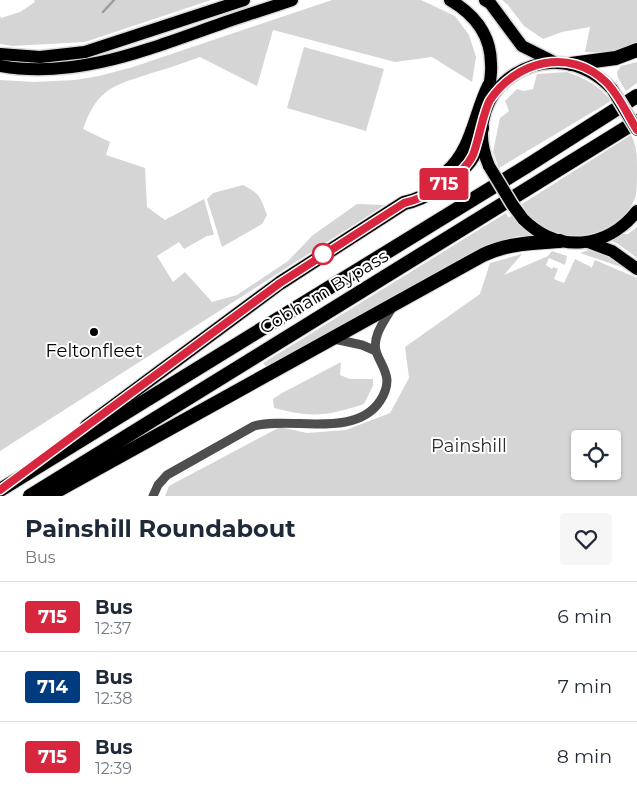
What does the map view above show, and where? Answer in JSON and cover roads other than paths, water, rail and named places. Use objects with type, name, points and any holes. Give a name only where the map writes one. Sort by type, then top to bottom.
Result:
[{"type":"highway","points":[[571,64],[616,58],[637,50]]},
{"type":"highway","points":[[0,490],[280,283],[404,203],[421,188],[448,171],[458,161],[467,146],[483,97],[489,86]]},
{"type":"highway","name":"Cobham Bypass","points":[[14,481],[527,166],[637,96]]},
{"type":"highway","name":"Cobham Bypass","points":[[30,496],[637,121]]},
{"type":"highway","points":[[404,203],[416,201],[454,178],[473,155],[482,128]]},
{"type":"highway","points":[[44,496],[55,492],[495,249],[517,243],[560,241]]},
{"type":"main road","points":[[0,54],[40,56],[85,52],[244,0]]},
{"type":"main road","points":[[0,66],[16,69],[67,68],[115,60],[292,0]]},
{"type":"main road","points":[[450,0],[465,9],[474,18],[488,41],[492,63],[487,106],[482,128],[484,153],[489,166],[523,220],[540,232],[560,241],[574,244],[588,242],[618,229],[637,211]]},
{"type":"main road","points":[[485,0],[490,3],[522,46],[554,62]]},
{"type":"main road","points":[[487,106],[501,86],[525,68],[547,62],[571,64],[598,75],[612,89],[637,130]]},
{"type":"main road","points":[[588,242],[612,251],[637,269]]},
{"type":"street","points":[[154,496],[158,485],[167,475],[254,426],[269,423],[335,424],[347,422],[373,410],[382,399],[387,384],[384,370],[376,351],[376,341],[378,333],[395,304]]},
{"type":"street","points":[[334,339],[362,345],[376,351]]},
{"type":"waterway","points":[[103,12],[114,0]]},
{"type":"place","name":"Feltonfleet","points":[[94,332]]},
{"type":"park label","name":"Painshill","points":[[469,446]]}]
